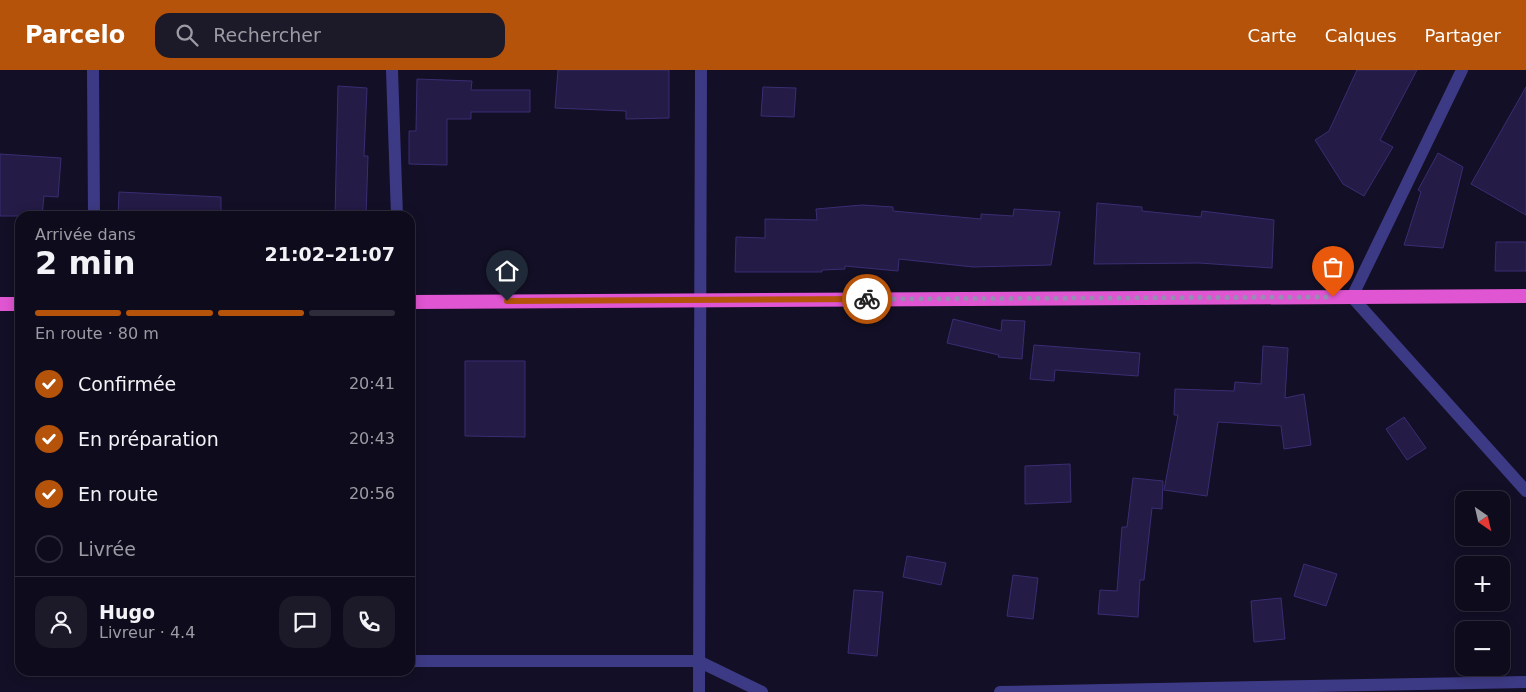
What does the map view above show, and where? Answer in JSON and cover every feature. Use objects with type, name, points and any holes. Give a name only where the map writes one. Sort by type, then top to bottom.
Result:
[{"type":"highway","points":[[415,302],[1526,296]]},
{"type":"highway","points":[[0,304],[15,304]]},
{"type":"street","points":[[93,70],[94,211]]},
{"type":"street","points":[[392,70],[397,211]]},
{"type":"street","points":[[699,692],[702,300],[701,70]]},
{"type":"street","points":[[1462,70],[1352,297],[1526,491]]},
{"type":"street","points":[[415,662],[698,661],[762,692]]},
{"type":"street","points":[[1000,692],[1526,682]]},
{"type":"building","points":[[558,70],[669,70],[669,118],[626,119],[626,111],[555,108]]},
{"type":"building","points":[[1357,70],[1417,70],[1380,140],[1393,147],[1364,196],[1343,184],[1315,140],[1329,131]]},
{"type":"building","points":[[417,79],[472,81],[471,90],[530,90],[530,112],[471,112],[471,119],[447,119],[447,165],[409,164],[409,131],[416,131]]},
{"type":"building","points":[[338,86],[367,88],[364,156],[368,156],[366,211],[335,211]]},
{"type":"building","points":[[763,87],[796,88],[794,117],[761,116]]},
{"type":"building","points":[[1526,87],[1526,215],[1471,184]]},
{"type":"building","points":[[1438,153],[1463,167],[1443,248],[1404,245],[1421,192],[1418,190]]},
{"type":"building","points":[[0,154],[61,158],[58,197],[44,196],[42,211],[15,211],[15,216],[0,216]]},
{"type":"building","points":[[119,192],[221,197],[221,211],[118,211]]},
{"type":"building","points":[[1097,203],[1142,207],[1142,211],[1201,217],[1202,211],[1274,220],[1272,268],[1199,263],[1094,264]]},
{"type":"building","points":[[862,205],[893,207],[893,211],[981,219],[981,214],[1013,216],[1014,209],[1060,212],[1051,265],[973,267],[899,259],[898,271],[845,266],[845,269],[822,270],[822,272],[735,272],[736,237],[765,238],[765,219],[817,220],[816,209]]},
{"type":"building","points":[[1496,242],[1526,242],[1526,271],[1495,271]]},
{"type":"building","points":[[953,319],[1001,331],[1002,320],[1025,321],[1022,359],[998,357],[999,355],[947,343]]},
{"type":"building","points":[[1034,345],[1140,353],[1138,376],[1055,370],[1054,381],[1030,379]]},
{"type":"building","points":[[1263,346],[1288,348],[1285,398],[1304,394],[1311,445],[1284,449],[1281,426],[1218,422],[1207,496],[1164,490],[1178,415],[1174,415],[1175,389],[1234,391],[1235,382],[1261,384]]},
{"type":"building","points":[[465,361],[525,361],[525,437],[465,436]]},
{"type":"building","points":[[1404,417],[1426,448],[1407,460],[1386,429]]},
{"type":"building","points":[[1070,464],[1071,502],[1025,504],[1025,466]]},
{"type":"building","points":[[1133,478],[1163,481],[1162,509],[1152,508],[1144,580],[1140,580],[1138,617],[1098,614],[1100,590],[1117,591],[1122,527],[1127,527]]},
{"type":"building","points":[[907,556],[946,563],[941,585],[903,577]]},
{"type":"building","points":[[1304,564],[1337,574],[1326,606],[1294,596]]},
{"type":"building","points":[[1013,575],[1038,578],[1033,619],[1007,616]]},
{"type":"building","points":[[854,590],[883,592],[877,656],[848,653]]},
{"type":"building","points":[[1281,598],[1285,639],[1254,642],[1251,601]]},
{"type":"way so far","points":[[867,299],[1333,297]]},
{"type":"route","points":[[507,301],[867,299]]}]
